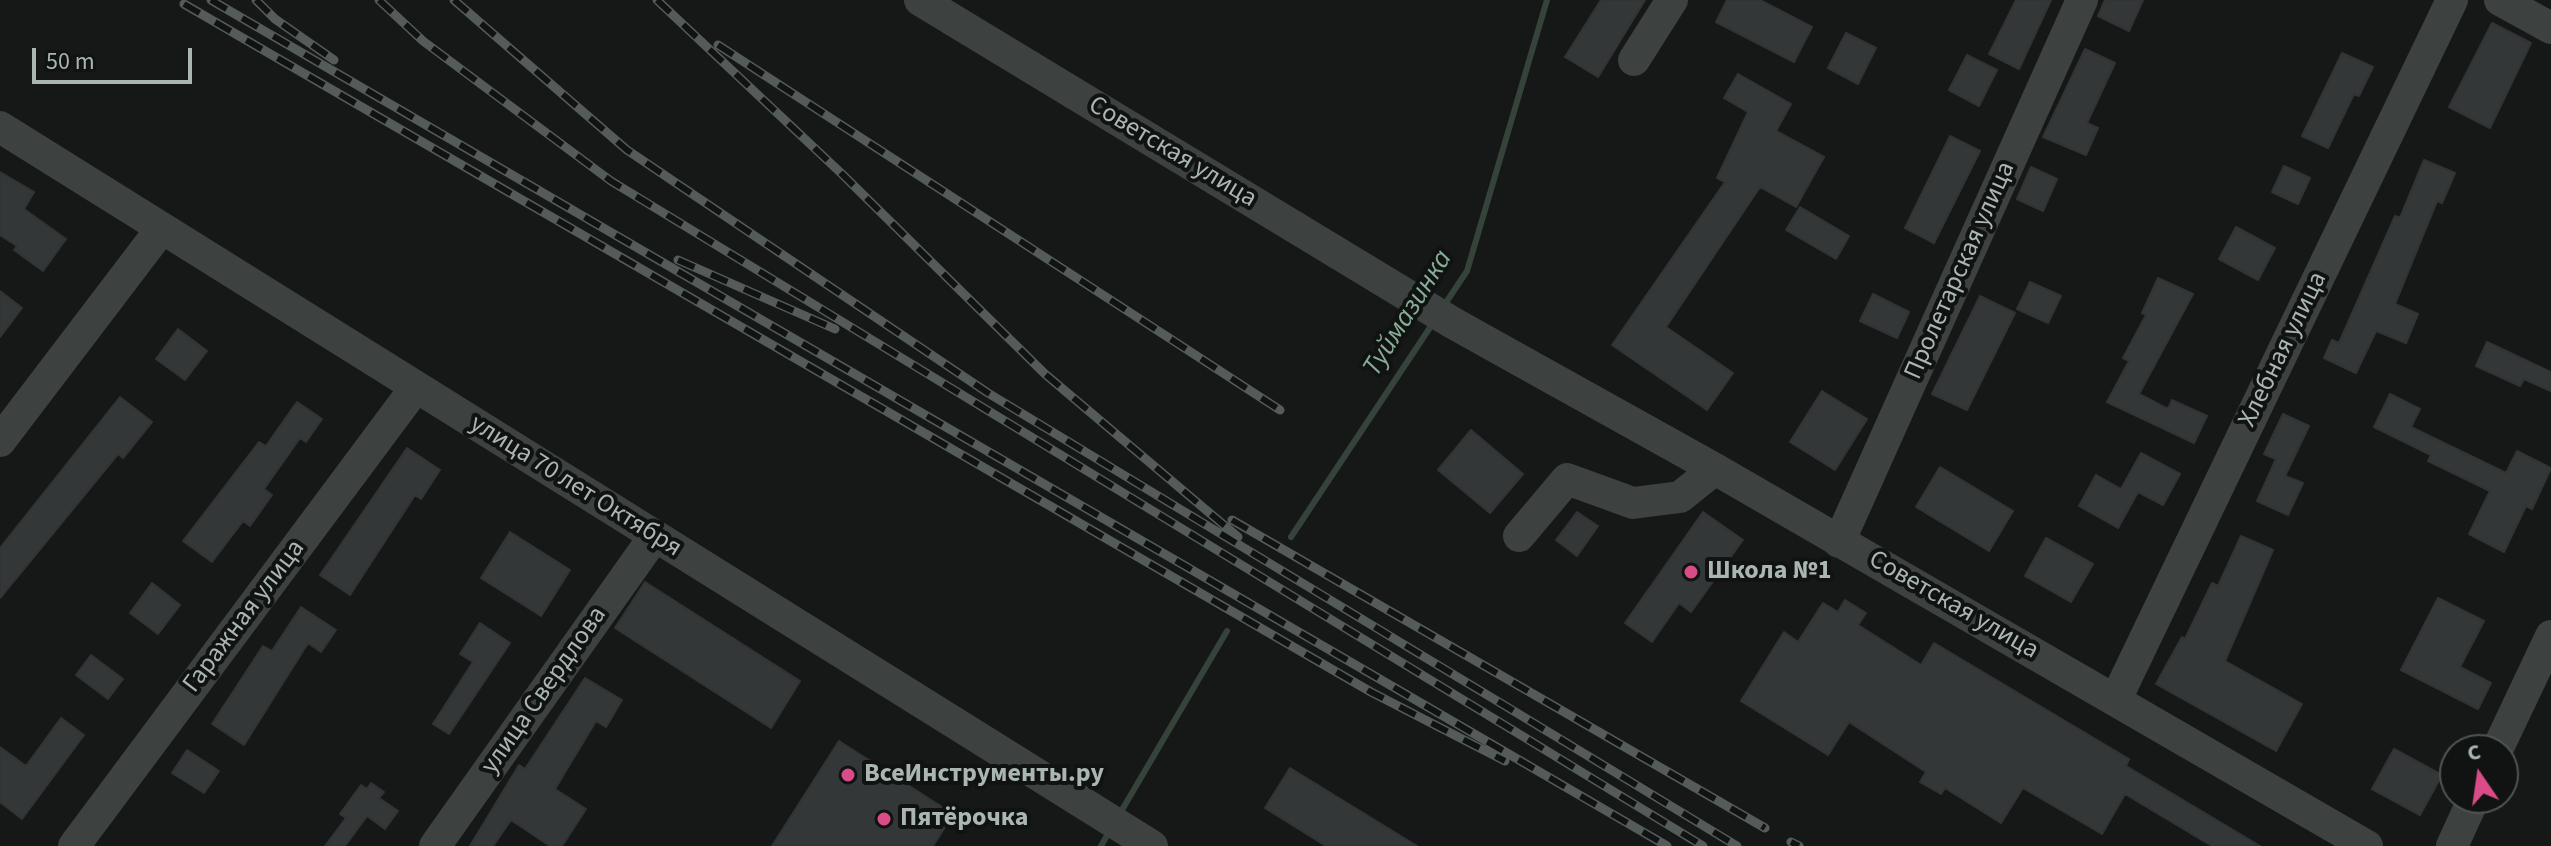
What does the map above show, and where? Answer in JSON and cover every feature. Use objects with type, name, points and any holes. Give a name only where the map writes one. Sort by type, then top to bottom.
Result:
[{"type":"street","name":"Советская улица","points":[[920,0],[1453,323],[1715,469],[2367,846]]},
{"type":"street","points":[[1634,60],[1672,0]]},
{"type":"street","name":"Пролетарская улица","points":[[1839,542],[2082,0]]},
{"type":"street","name":"Хлебная улица","points":[[2116,699],[2452,0]]},
{"type":"street","points":[[2500,0],[2551,28]]},
{"type":"street","name":"улица 70 лет Октября","points":[[0,127],[1142,840]]},
{"type":"street","points":[[0,441],[162,228]]},
{"type":"street","name":"Гаражная улица","points":[[74,846],[416,387]]},
{"type":"street","points":[[1519,536],[1567,479],[1633,503],[1680,497],[1715,469]]},
{"type":"street","name":"улица Свердлова","points":[[435,846],[654,537]]},
{"type":"street","points":[[2505,734],[2551,636]]},
{"type":"street","points":[[2452,846],[2467,814]]},
{"type":"building","points":[[1601,0],[1645,0],[1598,77],[1565,57]]},
{"type":"building","points":[[1727,0],[1760,0],[1812,27],[1794,62],[1716,22]]},
{"type":"building","points":[[2016,0],[2051,0],[2019,69],[1989,54]]},
{"type":"building","points":[[2105,0],[2143,0],[2129,31],[2098,16]]},
{"type":"building","points":[[2492,23],[2531,43],[2490,128],[2449,107]]},
{"type":"building","points":[[1846,33],[1876,48],[1858,84],[1828,68]]},
{"type":"building","points":[[2085,49],[2115,63],[2087,123],[2098,128],[2086,155],[2043,137]]},
{"type":"building","points":[[2342,53],[2373,67],[2359,96],[2354,94],[2328,148],[2302,136]]},
{"type":"building","points":[[1967,55],[1997,70],[1979,106],[1949,90]]},
{"type":"building","points":[[1738,74],[1791,104],[1776,131],[1824,157],[1796,207],[1760,187],[1666,327],[1733,373],[1707,410],[1612,345],[1725,182],[1717,178],[1748,112],[1724,98]]},
{"type":"building","points":[[1950,136],[1980,151],[1934,243],[1905,228]]},
{"type":"building","points":[[2424,160],[2455,173],[2442,203],[2437,201],[2395,304],[2418,314],[2406,343],[2376,331],[2356,373],[2324,358],[2332,340],[2339,343],[2395,216],[2400,218]]},
{"type":"building","points":[[2284,166],[2310,178],[2298,204],[2272,192]]},
{"type":"building","points":[[2031,167],[2057,179],[2043,211],[2017,199]]},
{"type":"building","points":[[0,172],[34,192],[24,209],[66,239],[43,271],[14,250],[17,246],[0,235]]},
{"type":"building","points":[[1800,207],[1849,236],[1836,259],[1786,230]]},
{"type":"building","points":[[2236,227],[2275,248],[2258,280],[2219,259]]},
{"type":"building","points":[[2158,278],[2193,294],[2139,394],[2168,409],[2172,400],[2207,416],[2194,443],[2107,402],[2129,361],[2123,358],[2146,315],[2142,313]]},
{"type":"building","points":[[2030,282],[2061,296],[2048,323],[2017,309]]},
{"type":"building","points":[[0,291],[22,308],[0,337]]},
{"type":"building","points":[[1873,294],[1909,312],[1897,338],[1860,321]]},
{"type":"building","points":[[1980,296],[2015,313],[1967,410],[1932,394]]},
{"type":"building","points":[[178,329],[207,351],[185,380],[156,359]]},
{"type":"building","points":[[2487,342],[2551,372],[2551,391],[2524,379],[2520,386],[2476,366]]},
{"type":"building","points":[[1822,391],[1867,419],[1835,470],[1790,442]]},
{"type":"building","points":[[2390,394],[2420,409],[2411,427],[2506,473],[2517,451],[2551,468],[2532,509],[2526,506],[2504,552],[2469,534],[2490,491],[2428,461],[2431,455],[2374,427]]},
{"type":"building","points":[[120,397],[152,422],[123,458],[118,454],[0,598],[0,548]]},
{"type":"building","points":[[297,402],[322,419],[306,442],[300,438],[264,489],[272,495],[250,526],[243,521],[212,562],[183,541],[259,442],[266,446]]},
{"type":"building","points":[[2283,414],[2309,426],[2285,476],[2303,483],[2288,515],[2257,501],[2276,459],[2264,454]]},
{"type":"building","points":[[1471,430],[1523,474],[1490,513],[1438,470]]},
{"type":"building","points":[[407,448],[440,470],[421,499],[415,495],[350,595],[320,575]]},
{"type":"building","points":[[2141,453],[2180,474],[2163,505],[2138,492],[2118,528],[2079,506],[2096,475],[2121,489]]},
{"type":"building","points":[[1940,467],[2013,511],[1989,551],[1916,507]]},
{"type":"building","points":[[1577,512],[1598,526],[1577,556],[1556,540]]},
{"type":"building","name":"Школа №1","points":[[1703,512],[1743,540],[1691,612],[1679,603],[1652,642],[1625,623]]},
{"type":"building","points":[[510,532],[570,570],[541,616],[481,578]]},
{"type":"building","points":[[2241,536],[2273,550],[2225,661],[2302,704],[2276,751],[2156,684],[2182,637],[2185,639],[2212,583],[2218,586]]},
{"type":"building","points":[[2046,538],[2093,564],[2071,602],[2025,576]]},
{"type":"building","points":[[645,582],[800,681],[771,728],[615,628]]},
{"type":"building","points":[[152,583],[180,605],[158,634],[130,613]]},
{"type":"building","points":[[2438,598],[2484,621],[2460,667],[2491,683],[2478,709],[2401,670]]},
{"type":"building","points":[[1845,600],[1866,613],[1858,625],[1921,665],[1934,643],[2129,759],[2126,766],[2260,846],[2212,846],[2125,794],[2102,834],[2023,788],[2001,823],[1945,788],[1941,794],[1920,782],[1926,772],[1849,722],[1828,755],[1741,701],[1784,632],[1798,642],[1823,603],[1838,612]]},
{"type":"building","points":[[301,607],[336,630],[321,652],[308,643],[244,745],[212,724],[263,646],[272,651]]},
{"type":"building","points":[[480,623],[510,643],[449,734],[433,724],[473,662],[460,654]]},
{"type":"building","points":[[91,655],[123,679],[108,699],[76,675]]},
{"type":"building","points":[[585,678],[622,700],[606,727],[596,721],[555,789],[586,809],[562,846],[550,846],[511,820],[493,846],[470,846],[519,765],[525,769]]},
{"type":"building","points":[[61,718],[84,735],[22,819],[0,802],[0,747],[26,766]]},
{"type":"building","points":[[839,741],[953,814],[933,846],[772,846]]},
{"type":"building","points":[[2394,749],[2439,773],[2439,780],[2420,815],[2372,789]]},
{"type":"building","points":[[187,750],[219,771],[204,793],[172,773]]},
{"type":"building","points":[[1290,768],[1417,846],[1326,846],[1265,808]]},
{"type":"building","points":[[371,783],[384,792],[379,798],[398,811],[385,829],[367,816],[345,846],[325,846],[346,818],[340,814],[361,785],[367,789]]},
{"type":"waterway","name":"Туймазинка","points":[[1443,307],[1467,271],[1547,0]]},
{"type":"waterway","name":"Туймазинка","points":[[1291,537],[1433,323]]},
{"type":"waterway","name":"Туймазинка","points":[[1119,815],[1227,631]]},
{"type":"waterway","name":"Туймазинка","points":[[1101,846],[1109,832]]},
{"type":"railway","points":[[211,0],[1667,846]]},
{"type":"railway","points":[[256,0],[275,19],[334,60]]},
{"type":"railway","points":[[379,0],[423,41],[611,181],[1703,846]]},
{"type":"railway","points":[[454,0],[627,150],[988,393],[1737,846]]},
{"type":"railway","points":[[657,0],[842,174],[1045,374],[1238,537]]},
{"type":"railway","points":[[184,4],[1371,692],[1505,761]]},
{"type":"railway","points":[[718,45],[1280,410]]},
{"type":"railway","points":[[678,260],[835,329]]},
{"type":"railway","points":[[1232,520],[1765,828]]},
{"type":"railway","points":[[1791,842],[1799,846]]},
{"type":"place","name":"Школа №1","points":[[1691,572]]},
{"type":"place","name":"ВсеИнструменты.ру","points":[[848,775]]},
{"type":"place","name":"Пятёрочка","points":[[884,819]]}]
